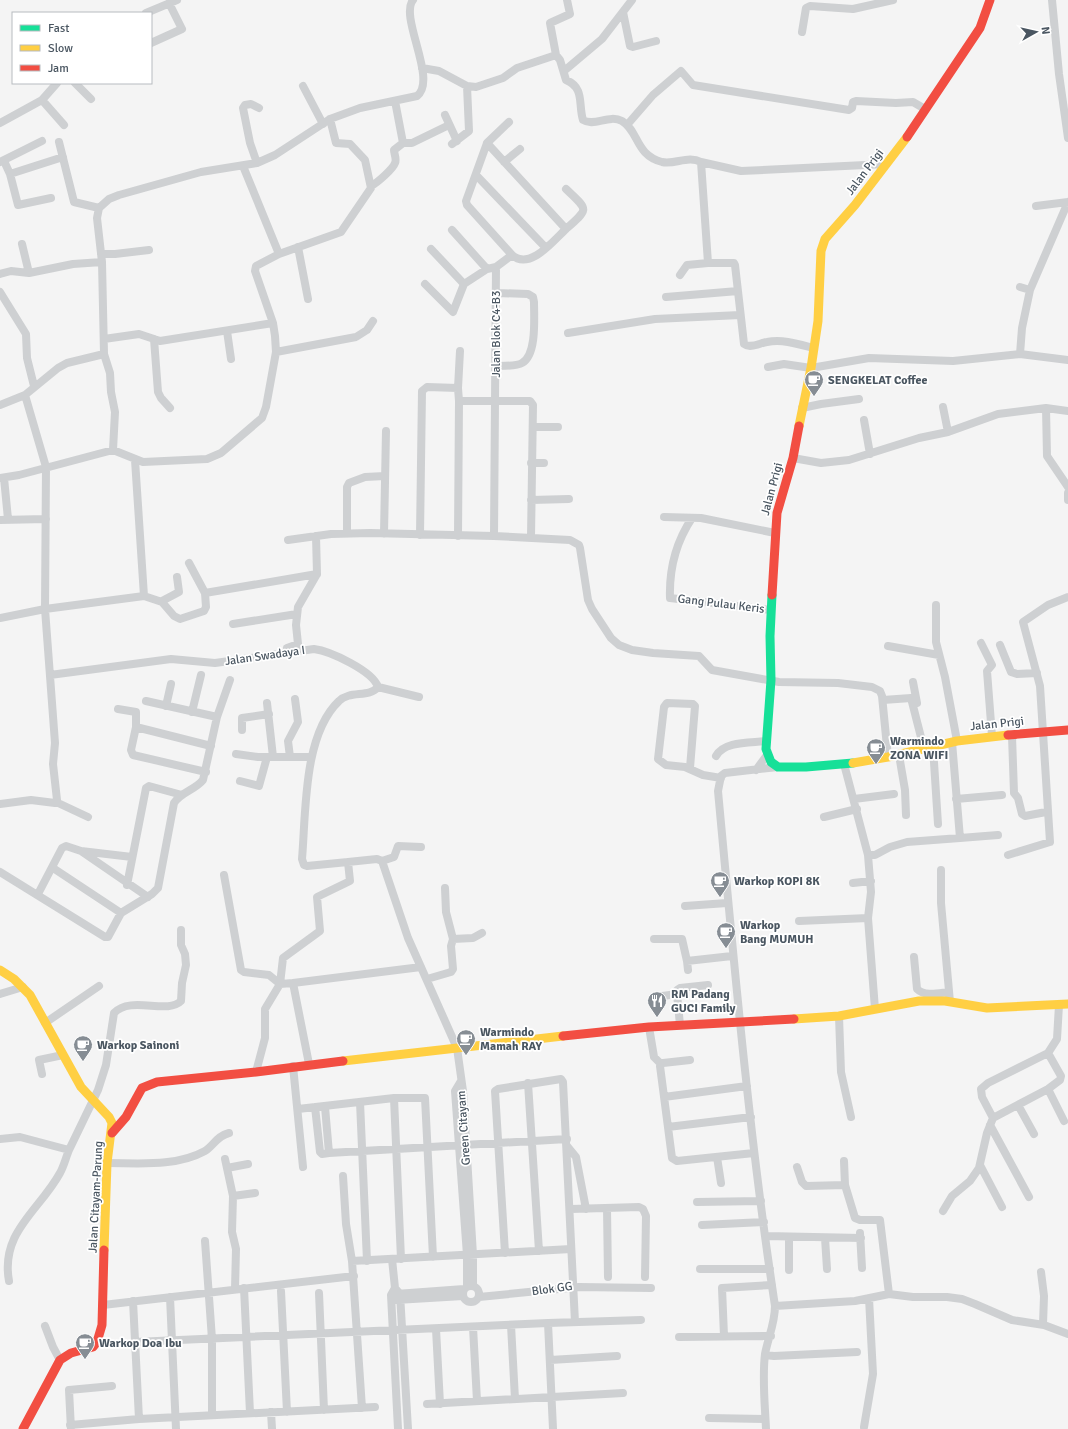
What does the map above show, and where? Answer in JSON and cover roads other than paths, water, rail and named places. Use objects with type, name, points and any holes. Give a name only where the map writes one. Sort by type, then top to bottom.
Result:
[{"type":"street","points":[[113,450],[115,412],[111,392],[110,373],[104,354],[102,258],[97,218],[99,208],[109,199],[119,195],[201,172],[257,163],[275,155],[327,121],[360,108],[417,96],[421,93],[423,88],[422,68],[409,10],[413,0]]},
{"type":"street","points":[[567,0],[570,14],[550,23],[556,55],[564,71],[566,80],[575,83],[578,88],[583,120],[589,122],[613,118],[627,125],[642,150],[650,157],[665,162],[691,159],[741,171],[886,164]]},
{"type":"street","points":[[564,71],[602,40],[632,0]]},
{"type":"street","points":[[802,32],[804,13],[806,8],[810,6],[853,8],[893,0]]},
{"type":"street","name":"Jalan Prigi","points":[[767,754],[766,741],[771,680],[771,610],[775,533],[779,502],[787,481],[793,458],[811,368],[818,321],[821,251],[825,239],[832,229],[855,205],[886,164],[980,28],[990,0]]},
{"type":"street","points":[[1052,0],[1059,74],[1068,138]]},
{"type":"street","points":[[148,12],[173,2],[182,29],[152,43]]},
{"type":"street","points":[[622,12],[630,46],[633,47],[656,41]]},
{"type":"street","points":[[422,68],[439,71],[467,86],[480,86],[503,78],[517,68],[556,55]]},
{"type":"street","points":[[627,125],[653,95],[681,72],[693,85],[849,110],[852,108],[853,102],[856,101],[896,103],[913,102],[925,109]]},
{"type":"street","points":[[0,123],[42,100],[55,84]]},
{"type":"street","points":[[76,84],[91,99]]},
{"type":"street","points":[[46,518],[4,520],[2,478],[113,450],[143,462],[206,459],[221,453],[262,418],[266,407],[276,352],[273,323],[255,268],[256,266],[279,254],[341,232],[368,195],[371,186],[367,166],[362,157],[350,144],[335,142],[327,121],[303,86]]},
{"type":"street","points":[[445,115],[454,143],[469,131],[467,86]]},
{"type":"street","points":[[42,100],[64,125]]},
{"type":"street","points":[[395,101],[403,143]]},
{"type":"street","points":[[257,163],[250,143],[243,108],[245,105],[252,104],[259,108]]},
{"type":"street","points":[[509,122],[487,143],[467,197],[467,205],[517,259],[533,258],[583,214],[583,205],[566,188]]},
{"type":"street","points":[[371,186],[377,183],[394,165],[396,161],[394,150],[403,143],[412,143],[449,125]]},
{"type":"street","points":[[42,141],[2,161],[10,174],[18,205],[51,198]]},
{"type":"street","points":[[59,142],[74,202],[99,208]]},
{"type":"street","points":[[487,143],[566,229]]},
{"type":"street","points":[[504,162],[520,149]]},
{"type":"street","points":[[10,174],[63,157]]},
{"type":"street","points":[[701,162],[708,263]]},
{"type":"street","points":[[243,166],[279,254]]},
{"type":"street","points":[[476,175],[546,248]]},
{"type":"street","points":[[1036,206],[1068,202]]},
{"type":"street","points":[[1020,354],[1022,328],[1030,290],[1068,202]]},
{"type":"street","points":[[452,230],[487,269]]},
{"type":"street","points":[[22,244],[29,272]]},
{"type":"street","points":[[298,247],[308,299]]},
{"type":"street","points":[[431,249],[464,284]]},
{"type":"street","points":[[0,274],[11,271],[29,272],[102,258],[115,254],[149,250]]},
{"type":"street","points":[[425,284],[452,312],[454,311],[464,284],[487,269],[496,267],[512,255]]},
{"type":"street","points":[[680,275],[687,265],[734,263],[742,340],[746,346],[782,341],[813,348]]},
{"type":"street","name":"Jalan Blok C4-B3","points":[[494,536],[495,401],[497,366],[496,267]]},
{"type":"street","points":[[1020,287],[1030,290]]},
{"type":"street","points":[[666,297],[738,291]]},
{"type":"street","points":[[0,292],[26,334],[27,358],[34,386]]},
{"type":"street","points":[[497,293],[528,294],[533,297],[534,302],[532,349],[527,358],[521,364],[497,366]]},
{"type":"street","points":[[568,333],[655,319],[740,315]]},
{"type":"street","points":[[276,352],[356,337],[368,330],[373,321]]},
{"type":"street","points":[[104,339],[139,334],[160,340],[273,323]]},
{"type":"street","points":[[227,331],[231,359]]},
{"type":"street","points":[[154,339],[158,392],[170,408]]},
{"type":"street","points":[[458,536],[458,388],[460,352]]},
{"type":"street","points":[[0,405],[24,395],[34,386],[67,363],[104,354]]},
{"type":"street","points":[[768,367],[784,364],[811,368],[869,358],[953,361],[1020,354],[1068,360]]},
{"type":"street","points":[[420,536],[422,390],[427,387],[458,388]]},
{"type":"street","points":[[24,395],[46,467],[45,609],[55,743],[53,764],[57,791],[56,802]]},
{"type":"street","points":[[802,408],[859,399]]},
{"type":"street","points":[[459,401],[532,402],[531,537]]},
{"type":"street","points":[[943,407],[948,432]]},
{"type":"street","points":[[1046,408],[1047,456],[1068,487]]},
{"type":"street","points":[[793,458],[821,463],[832,463],[853,459],[919,438],[948,432],[998,414],[1046,408],[1068,411]]},
{"type":"street","points":[[864,420],[870,454]]},
{"type":"street","points":[[532,427],[558,427]]},
{"type":"street","points":[[384,534],[386,431]]},
{"type":"street","points":[[135,460],[144,596]]},
{"type":"street","points":[[531,463],[544,463]]},
{"type":"street","points":[[347,534],[349,483],[364,477],[385,476]]},
{"type":"street","points":[[1068,493],[1068,500]]},
{"type":"street","points":[[531,500],[569,499]]},
{"type":"street","points":[[664,517],[692,518],[775,533]]},
{"type":"street","name":"Gang Pulau Keris","points":[[692,518],[678,542],[672,571],[670,598],[771,610]]},
{"type":"street","points":[[288,540],[331,534],[494,536],[570,540],[579,545],[588,600],[592,609],[611,638],[619,645],[632,650],[653,653],[699,656],[712,670],[771,680],[838,683],[872,687],[880,691],[883,700],[888,756]]},
{"type":"street","points":[[216,663],[235,657],[296,646],[299,641],[296,625],[298,607],[317,574],[318,536]]},
{"type":"street","points":[[0,618],[45,609],[144,596],[162,601],[177,618],[185,618],[204,611],[206,607],[205,593],[189,564]]},
{"type":"street","points":[[205,593],[317,574]]},
{"type":"street","points":[[162,601],[179,592],[178,577]]},
{"type":"street","points":[[1008,855],[1050,842],[1046,812],[1040,686],[1023,622],[1048,605],[1068,597]]},
{"type":"street","points":[[936,605],[934,621],[939,655],[945,677],[954,742],[956,799],[960,838]]},
{"type":"street","points":[[233,624],[297,614]]},
{"type":"street","points":[[981,643],[992,665],[988,672],[992,736]]},
{"type":"street","points":[[1000,645],[1011,672],[1017,674],[1037,673]]},
{"type":"street","points":[[888,646],[939,655]]},
{"type":"street","name":"Jalan Swadaya I","points":[[50,675],[171,659],[216,663],[249,660],[307,650],[319,650],[363,671],[376,683],[378,687]]},
{"type":"street","points":[[192,712],[200,675]]},
{"type":"street","points":[[0,872],[38,894],[105,938],[108,937],[121,913],[148,897],[158,888],[173,806],[177,799],[200,784],[206,772],[217,717],[230,680]]},
{"type":"street","points":[[913,682],[928,748],[938,824]]},
{"type":"street","points":[[166,706],[171,684]]},
{"type":"street","points":[[419,697],[378,687],[372,692],[347,696],[339,701],[328,714],[311,757],[302,863],[307,866],[377,859],[382,861],[394,857],[398,846],[421,847]]},
{"type":"street","points":[[883,700],[911,698],[928,748]]},
{"type":"street","points":[[290,757],[288,741],[298,722],[296,699]]},
{"type":"street","points":[[146,701],[217,717]]},
{"type":"street","points":[[240,781],[259,786],[270,757],[269,714],[267,703]]},
{"type":"street","points":[[690,768],[695,706],[693,704],[667,703],[664,707],[658,759],[666,765],[690,768],[703,775],[721,778]]},
{"type":"street","points":[[118,710],[136,712],[136,727],[131,750],[133,755],[206,772]]},
{"type":"street","points":[[242,730],[242,718],[269,714]]},
{"type":"street","points":[[136,727],[211,746]]},
{"type":"street","name":"Jalan Prigi","points":[[778,767],[806,767],[844,764],[899,755],[954,742],[992,736],[1012,736],[1041,731],[1068,730]]},
{"type":"street","points":[[1012,736],[1014,792],[1018,798],[1022,814],[1025,816],[1046,812]]},
{"type":"street","points":[[716,756],[722,749],[728,746],[766,741]]},
{"type":"street","points":[[236,754],[270,757],[311,757]]},
{"type":"street","points":[[756,770],[767,754],[771,762],[778,767]]},
{"type":"street","points":[[899,755],[905,790],[906,815]]},
{"type":"street","points":[[844,764],[857,809],[861,834],[868,855],[870,881],[868,918],[875,1009]]},
{"type":"street","points":[[766,1429],[765,1355],[771,1336],[775,1306],[760,1201],[739,1022],[718,791],[721,778],[725,774],[778,767]]},
{"type":"street","points":[[127,884],[146,788],[149,786],[182,795]]},
{"type":"street","points":[[854,799],[894,794]]},
{"type":"street","points":[[956,799],[1002,795]]},
{"type":"street","points":[[0,804],[31,800],[56,802],[88,817]]},
{"type":"street","points":[[824,817],[857,809]]},
{"type":"street","points":[[868,855],[875,856],[890,847],[907,842],[998,835]]},
{"type":"street","points":[[38,894],[64,846],[81,851],[132,857]]},
{"type":"street","points":[[81,851],[148,897]]},
{"type":"street","points":[[382,861],[406,930],[457,1048]]},
{"type":"street","points":[[256,1072],[265,1038],[265,1009],[283,958],[320,931],[317,897],[350,881],[348,862]]},
{"type":"street","points":[[53,868],[121,913]]},
{"type":"street","points":[[941,870],[941,904],[950,1002]]},
{"type":"street","points":[[224,875],[241,970],[244,972],[264,974],[276,981],[293,983],[421,967]]},
{"type":"street","points":[[853,883],[870,881]]},
{"type":"street","points":[[427,979],[451,972],[453,969],[451,946],[453,939],[446,912],[444,888]]},
{"type":"street","points":[[685,906],[727,903]]},
{"type":"street","points":[[799,921],[868,918]]},
{"type":"street","points":[[9,1281],[5,1273],[4,1257],[9,1239],[23,1218],[60,1173],[69,1150],[98,1090],[106,1065],[114,1013],[121,1008],[133,1005],[171,1005],[178,1004],[181,1001],[186,965],[185,954],[181,945],[181,930]]},
{"type":"street","points":[[453,939],[473,938],[482,933]]},
{"type":"street","points":[[654,940],[682,939],[688,970]]},
{"type":"street","points":[[687,961],[732,956]]},
{"type":"street","points":[[914,957],[917,989],[919,991],[930,994],[949,992]]},
{"type":"street","name":"Jalan Citayam-Parung","points":[[0,970],[23,987],[30,995],[81,1087],[112,1123],[107,1163],[102,1325],[97,1342],[93,1347],[71,1353],[60,1360]]},
{"type":"street","points":[[293,983],[309,1064]]},
{"type":"street","points":[[680,1025],[677,990],[680,988],[708,985]]},
{"type":"street","points":[[45,1023],[99,986]]},
{"type":"street","points":[[0,994],[23,987]]},
{"type":"street","points":[[654,997],[677,994]]},
{"type":"street","points":[[112,1132],[126,1117],[142,1088],[149,1084],[256,1072],[309,1064],[649,1027],[838,1016],[919,1001],[950,1002],[986,1008],[1063,1005],[1057,1039],[1048,1052],[988,1083],[981,1090],[982,1097],[992,1121],[1029,1197]]},
{"type":"street","points":[[838,1016],[841,1072],[851,1117]]},
{"type":"street","points":[[649,1027],[654,1057],[661,1064]]},
{"type":"street","name":"Green Citayam","points":[[457,1048],[461,1082],[455,1091],[462,1146],[470,1255],[471,1291]]},
{"type":"street","points":[[943,1211],[957,1191],[970,1181],[980,1165],[987,1133],[992,1121],[1057,1084],[1061,1076],[1048,1052]]},
{"type":"street","points":[[42,1074],[39,1060],[63,1055]]},
{"type":"street","points":[[661,1064],[690,1060]]},
{"type":"street","points":[[661,1064],[660,1068],[670,1153],[675,1160],[754,1153]]},
{"type":"street","points":[[293,1066],[303,1167]]},
{"type":"street","points":[[505,1253],[500,1143],[495,1092],[498,1089],[560,1079],[563,1081],[567,1143],[571,1210],[571,1249],[575,1286],[575,1322]]},
{"type":"street","points":[[528,1083],[539,1251]]},
{"type":"street","points":[[664,1097],[747,1086]]},
{"type":"street","points":[[1048,1089],[1064,1121]]},
{"type":"street","points":[[298,1109],[394,1098],[425,1098],[429,1147],[433,1257]]},
{"type":"street","points":[[394,1098],[401,1259]]},
{"type":"street","points":[[360,1102],[367,1261]]},
{"type":"street","points":[[1018,1105],[1034,1134]]},
{"type":"street","points":[[325,1106],[329,1154]]},
{"type":"street","points":[[315,1108],[320,1152],[322,1154],[532,1141],[567,1143]]},
{"type":"street","points":[[104,1112],[126,1117]]},
{"type":"street","points":[[668,1127],[751,1118]]},
{"type":"street","points":[[107,1163],[165,1162],[191,1157],[206,1150],[221,1135],[229,1133]]},
{"type":"street","points":[[0,1139],[20,1137],[69,1150]]},
{"type":"street","points":[[567,1143],[576,1157],[586,1209]]},
{"type":"street","points":[[717,1157],[721,1183]]},
{"type":"street","points":[[225,1159],[233,1196],[232,1232],[236,1249],[235,1289]]},
{"type":"street","points":[[844,1161],[845,1186],[855,1218],[860,1220],[880,1220],[889,1294]]},
{"type":"street","points":[[227,1168],[248,1164]]},
{"type":"street","points":[[980,1165],[1002,1207]]},
{"type":"street","points":[[797,1167],[802,1182],[806,1186],[845,1186]]},
{"type":"street","points":[[343,1176],[346,1224],[354,1276],[362,1408]]},
{"type":"street","points":[[233,1196],[255,1193]]},
{"type":"street","points":[[696,1202],[760,1201]]},
{"type":"street","points":[[571,1210],[639,1207],[645,1212],[645,1277]]},
{"type":"street","points":[[607,1208],[608,1278]]},
{"type":"street","points":[[702,1225],[764,1222]]},
{"type":"street","points":[[766,1236],[789,1238],[825,1238],[860,1235],[862,1268]]},
{"type":"street","points":[[789,1238],[789,1270]]},
{"type":"street","points":[[825,1238],[827,1269]]},
{"type":"street","points":[[205,1241],[210,1291],[212,1339],[212,1415]]},
{"type":"street","points":[[352,1261],[571,1249]]},
{"type":"street","points":[[392,1259],[396,1295],[403,1331],[408,1429]]},
{"type":"street","points":[[700,1270],[770,1269]]},
{"type":"street","points":[[1042,1272],[1044,1296],[1043,1324]]},
{"type":"street","points":[[103,1305],[210,1291],[354,1276]]},
{"type":"street","points":[[724,1336],[722,1288],[772,1285]]},
{"type":"street","name":"Blok GG","points":[[396,1295],[575,1286],[651,1288]]},
{"type":"street","points":[[244,1288],[250,1414]]},
{"type":"street","points":[[281,1291],[288,1412]]},
{"type":"street","points":[[319,1293],[324,1410]]},
{"type":"street","points":[[775,1306],[855,1301],[889,1294],[962,1299],[1012,1320],[1043,1324],[1068,1334]]},
{"type":"street","points":[[396,1295],[392,1331],[398,1429]]},
{"type":"street","points":[[170,1297],[176,1429]]},
{"type":"street","points":[[864,1427],[873,1374],[869,1298]]},
{"type":"street","points":[[133,1301],[139,1419]]},
{"type":"street","points":[[135,1342],[642,1320]]},
{"type":"street","points":[[548,1323],[553,1429]]},
{"type":"street","points":[[511,1325],[515,1399]]},
{"type":"street","points":[[23,1429],[60,1360],[45,1326]]},
{"type":"street","points":[[473,1327],[477,1401]]},
{"type":"street","points":[[436,1329],[440,1404]]},
{"type":"street","points":[[679,1337],[771,1336]]},
{"type":"street","points":[[765,1355],[774,1356],[857,1352]]},
{"type":"street","points":[[550,1360],[617,1356]]},
{"type":"street","points":[[112,1386],[69,1390],[70,1427],[139,1419],[375,1407]]},
{"type":"street","points":[[427,1404],[623,1393]]},
{"type":"street","points":[[271,1412],[272,1429]]},
{"type":"street","points":[[709,1418],[765,1419]]},
{"type":"place","name":"SENGKELAT Coffee","points":[[814,397]]},
{"type":"place","name":"Warmindo ZONA WIFI","points":[[876,765]]},
{"type":"place","name":"Warkop KOPI 8K","points":[[720,898]]},
{"type":"place","name":"Warkop Bang MUMUH","points":[[726,949]]},
{"type":"place","name":"RM Padang GUCI Family","points":[[657,1018]]},
{"type":"place","name":"Warmindo Mamah RAY","points":[[466,1056]]},
{"type":"place","name":"Warkop Sainoni","points":[[83,1062]]},
{"type":"place","name":"Warkop Doa Ibu","points":[[85,1360]]}]
